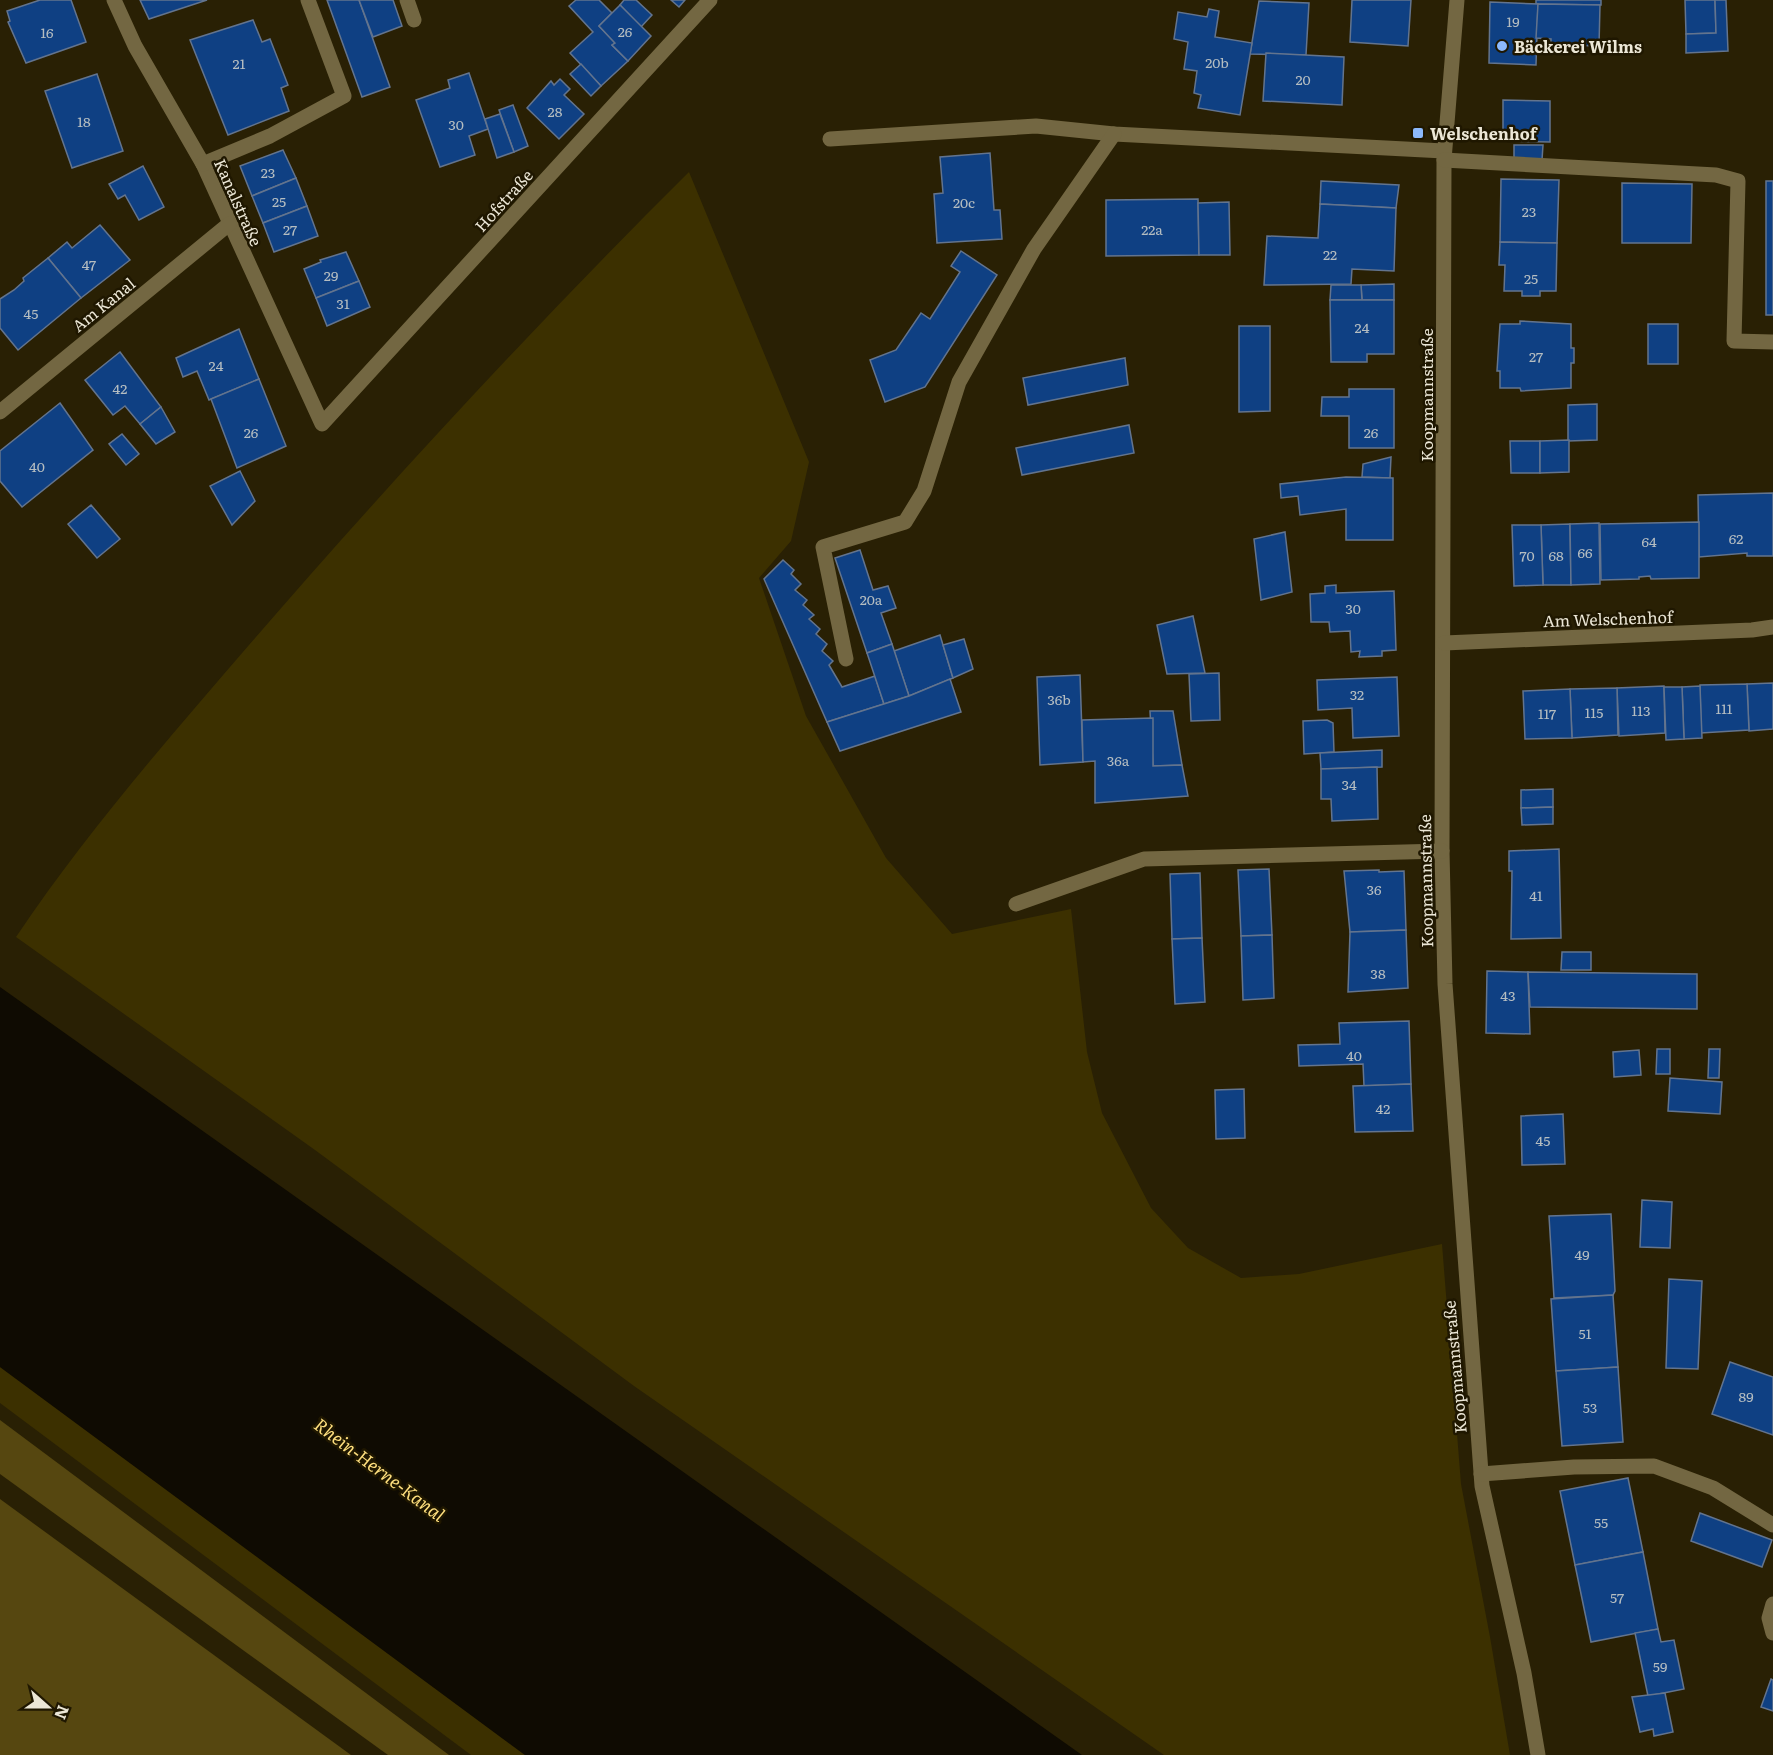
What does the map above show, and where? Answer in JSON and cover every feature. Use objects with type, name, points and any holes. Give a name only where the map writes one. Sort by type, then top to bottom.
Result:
[{"type":"street","name":"Kanalstraße","points":[[114,0],[135,46],[203,164],[322,424]]},
{"type":"street","points":[[203,164],[270,136],[344,96],[308,0]]},
{"type":"street","points":[[407,0],[414,20]]},
{"type":"street","name":"Hofstraße","points":[[322,424],[710,0]]},
{"type":"street","name":"Koopmannstraße","points":[[1458,0],[1444,156],[1442,851],[1445,984],[1481,1474],[1524,1673],[1538,1755]]},
{"type":"street","points":[[830,139],[1036,126],[1114,134],[1716,175],[1738,181],[1734,341],[1773,342]]},
{"type":"street","points":[[846,658],[824,547],[904,522],[924,491],[959,382],[1034,249],[1114,134]]},
{"type":"street","name":"Am Kanal","points":[[0,412],[229,224]]},
{"type":"street","name":"Am Welschenhof","points":[[1444,643],[1752,630],[1773,627]]},
{"type":"street","points":[[1016,904],[1144,859],[1442,851]]},
{"type":"street","points":[[1481,1474],[1574,1467],[1654,1466],[1713,1488],[1773,1526]]},
{"type":"street","points":[[1773,1604],[1769,1618],[1773,1633]]},
{"type":"shaded area","points":[[689,172],[809,462],[791,541],[759,578],[806,716],[886,858],[952,934],[1071,909],[1087,1052],[1102,1113],[1151,1208],[1188,1248],[1241,1278],[1299,1274],[1442,1244],[1461,1484],[1510,1755],[1164,1755],[634,1386],[315,1150],[16,937],[70,861],[128,788],[302,584],[520,345]]},
{"type":"shaded area","points":[[0,1367],[525,1755],[471,1755],[0,1403]]},
{"type":"shaded area","points":[[0,1420],[449,1755],[388,1755],[0,1474]]},
{"type":"shaded area","points":[[0,1499],[351,1755],[0,1755]]},
{"type":"water","name":"Rhein-Herne-Kanal","points":[[0,987],[1082,1755],[525,1755],[0,1367]]},
{"type":"building","points":[[40,0],[71,0],[86,42],[26,63],[8,22],[10,21],[7,11]]},
{"type":"building","points":[[140,0],[207,0],[149,19]]},
{"type":"building","points":[[327,0],[359,0],[390,87],[362,97]]},
{"type":"building","points":[[359,0],[393,0],[402,26],[373,37]]},
{"type":"building","points":[[576,0],[599,0],[612,13],[599,26],[615,43],[612,45],[628,61],[601,86],[570,53],[593,32],[569,6]]},
{"type":"building","points":[[624,0],[636,0],[652,15],[641,27],[620,5]]},
{"type":"building","points":[[671,0],[685,0],[679,7]]},
{"type":"building","points":[[1352,0],[1411,0],[1408,46],[1350,42]]},
{"type":"building","points":[[1536,0],[1601,0],[1601,5],[1536,4]]},
{"type":"building","points":[[1685,0],[1715,0],[1716,33],[1686,34]]},
{"type":"building","points":[[1715,0],[1726,0],[1728,51],[1686,53],[1686,34],[1716,33]]},
{"type":"building","points":[[1259,1],[1309,3],[1306,55],[1250,54]]},
{"type":"building","points":[[1490,2],[1538,4],[1536,65],[1489,63]]},
{"type":"building","points":[[1538,4],[1600,5],[1599,46],[1551,45],[1551,39],[1536,38]]},
{"type":"building","points":[[620,5],[651,36],[628,61],[612,45],[615,43],[599,26]]},
{"type":"building","points":[[1209,9],[1219,11],[1215,37],[1252,43],[1240,115],[1198,108],[1201,95],[1194,93],[1197,71],[1184,69],[1188,42],[1174,39],[1178,12],[1207,17]]},
{"type":"building","points":[[253,20],[262,42],[270,39],[288,85],[281,88],[289,111],[228,135],[190,40]]},
{"type":"building","points":[[1266,53],[1344,57],[1342,105],[1263,101]]},
{"type":"building","points":[[581,64],[601,86],[591,96],[570,74]]},
{"type":"building","points":[[469,73],[488,129],[469,136],[475,155],[440,167],[416,100],[450,88],[448,80]]},
{"type":"building","points":[[97,74],[123,151],[72,168],[45,91]]},
{"type":"building","points":[[560,79],[570,89],[564,95],[584,114],[559,139],[527,108],[551,81],[554,85]]},
{"type":"building","points":[[1503,100],[1550,101],[1550,142],[1503,141]]},
{"type":"building","points":[[513,105],[528,146],[514,152],[499,110]]},
{"type":"building","points":[[500,114],[514,152],[497,158],[485,119]]},
{"type":"building","points":[[1514,145],[1543,145],[1542,160],[1514,160]]},
{"type":"building","points":[[283,150],[296,178],[252,196],[240,166]]},
{"type":"building","points":[[990,153],[994,210],[1000,210],[1002,239],[937,243],[934,194],[943,193],[940,157]]},
{"type":"building","points":[[143,166],[164,207],[139,220],[125,195],[118,199],[109,184]]},
{"type":"building","points":[[296,178],[307,206],[263,223],[252,196]]},
{"type":"building","points":[[1501,179],[1559,180],[1557,243],[1500,242]]},
{"type":"building","points":[[1321,181],[1399,185],[1396,208],[1320,204]]},
{"type":"building","points":[[1766,181],[1773,181],[1773,315],[1766,315]]},
{"type":"building","points":[[1622,183],[1692,184],[1691,243],[1622,243]]},
{"type":"building","points":[[1198,199],[1199,255],[1106,256],[1106,200]]},
{"type":"building","points":[[1229,202],[1230,255],[1199,255],[1198,203]]},
{"type":"building","points":[[1320,204],[1396,208],[1394,271],[1352,269],[1351,284],[1264,285],[1267,236],[1318,238]]},
{"type":"building","points":[[307,206],[318,236],[274,252],[263,223]]},
{"type":"building","points":[[100,225],[130,260],[81,298],[48,258],[67,242],[72,248]]},
{"type":"building","points":[[1500,242],[1557,243],[1556,291],[1540,291],[1540,296],[1522,296],[1522,291],[1504,291],[1505,265],[1499,265]]},
{"type":"building","points":[[961,251],[997,275],[925,387],[885,402],[870,360],[896,350],[921,313],[930,319],[960,272],[951,266]]},
{"type":"building","points":[[346,252],[359,281],[316,298],[304,269],[321,262],[320,260]]},
{"type":"building","points":[[48,258],[81,298],[18,350],[0,328],[0,299],[14,290],[24,281],[23,278]]},
{"type":"building","points":[[359,281],[370,307],[327,326],[316,298]]},
{"type":"building","points":[[1394,284],[1394,300],[1362,300],[1361,285]]},
{"type":"building","points":[[1331,285],[1361,285],[1362,300],[1330,300]]},
{"type":"building","points":[[1330,300],[1394,300],[1394,354],[1367,354],[1367,362],[1331,362]]},
{"type":"building","points":[[1520,321],[1571,324],[1571,348],[1574,348],[1574,363],[1571,363],[1571,388],[1521,391],[1520,388],[1500,388],[1500,371],[1497,371],[1500,324],[1520,324]]},
{"type":"building","points":[[1648,324],[1678,324],[1678,364],[1648,364]]},
{"type":"building","points":[[1239,326],[1270,326],[1270,411],[1239,412]]},
{"type":"building","points":[[239,329],[259,379],[209,400],[197,371],[183,377],[176,358]]},
{"type":"building","points":[[120,352],[161,407],[140,424],[125,406],[113,415],[85,380]]},
{"type":"building","points":[[1125,358],[1128,385],[1028,405],[1023,378]]},
{"type":"building","points":[[259,379],[286,446],[237,468],[211,399]]},
{"type":"building","points":[[1349,389],[1394,389],[1394,448],[1349,448],[1349,416],[1321,416],[1322,397],[1349,397]]},
{"type":"building","points":[[60,403],[93,450],[22,507],[0,481],[0,451]]},
{"type":"building","points":[[1597,404],[1597,440],[1568,441],[1568,405]]},
{"type":"building","points":[[161,407],[175,432],[156,444],[140,424]]},
{"type":"building","points":[[1129,425],[1134,453],[1022,475],[1016,448]]},
{"type":"building","points":[[122,434],[139,454],[126,465],[109,444]]},
{"type":"building","points":[[1569,440],[1569,472],[1540,473],[1540,441]]},
{"type":"building","points":[[1510,441],[1540,441],[1540,473],[1511,473]]},
{"type":"building","points":[[1391,457],[1390,478],[1362,477],[1363,464]]},
{"type":"building","points":[[240,471],[255,501],[232,525],[210,486]]},
{"type":"building","points":[[1346,477],[1393,478],[1393,540],[1346,540],[1346,509],[1300,515],[1298,496],[1281,498],[1280,484]]},
{"type":"building","points":[[1773,493],[1773,556],[1747,556],[1747,553],[1699,557],[1698,495]]},
{"type":"building","points":[[91,505],[120,539],[97,558],[68,524]]},
{"type":"building","points":[[1699,522],[1699,578],[1651,579],[1650,576],[1639,577],[1639,579],[1601,580],[1600,524]]},
{"type":"building","points":[[1599,523],[1600,584],[1571,585],[1570,524]]},
{"type":"building","points":[[1570,524],[1571,585],[1543,585],[1541,525]]},
{"type":"building","points":[[1512,525],[1541,525],[1543,585],[1514,586]]},
{"type":"building","points":[[1285,532],[1292,592],[1261,600],[1254,539]]},
{"type":"building","points":[[860,550],[873,590],[888,586],[896,608],[881,613],[892,644],[867,653],[835,558]]},
{"type":"building","points":[[783,560],[794,570],[791,574],[801,584],[795,590],[807,600],[803,605],[814,615],[809,619],[820,629],[816,634],[827,644],[822,651],[833,661],[829,665],[842,687],[875,676],[884,704],[827,722],[764,579]]},
{"type":"building","points":[[1336,585],[1336,593],[1394,591],[1396,650],[1382,651],[1382,656],[1359,657],[1360,651],[1351,652],[1350,631],[1330,632],[1329,622],[1311,622],[1310,594],[1325,593],[1325,586]]},
{"type":"building","points":[[1193,616],[1205,673],[1167,674],[1157,625]]},
{"type":"building","points":[[940,635],[953,678],[909,696],[894,651]]},
{"type":"building","points":[[964,639],[973,669],[953,678],[943,645]]},
{"type":"building","points":[[892,644],[909,696],[884,704],[867,653]]},
{"type":"building","points":[[1219,673],[1220,720],[1191,721],[1189,674]]},
{"type":"building","points":[[1080,675],[1083,762],[1040,765],[1037,677]]},
{"type":"building","points":[[1397,677],[1399,736],[1353,738],[1352,708],[1318,710],[1317,680]]},
{"type":"building","points":[[950,679],[961,712],[840,751],[827,722],[909,696]]},
{"type":"building","points":[[1773,683],[1773,729],[1749,731],[1747,684]]},
{"type":"building","points":[[1747,684],[1749,730],[1701,733],[1700,685]]},
{"type":"building","points":[[1664,686],[1665,733],[1619,736],[1617,688]]},
{"type":"building","points":[[1700,686],[1702,738],[1684,739],[1682,687]]},
{"type":"building","points":[[1664,687],[1682,687],[1684,739],[1666,740]]},
{"type":"building","points":[[1617,688],[1618,735],[1572,738],[1570,689]]},
{"type":"building","points":[[1570,689],[1572,738],[1525,739],[1523,691]]},
{"type":"building","points":[[1150,711],[1173,711],[1182,765],[1153,766]]},
{"type":"building","points":[[1153,718],[1153,766],[1182,765],[1188,796],[1095,803],[1095,761],[1083,762],[1082,720]]},
{"type":"building","points":[[1327,720],[1333,723],[1334,752],[1304,754],[1303,721]]},
{"type":"building","points":[[1382,750],[1382,767],[1321,769],[1320,753]]},
{"type":"building","points":[[1377,767],[1378,819],[1332,821],[1331,799],[1321,799],[1321,769]]},
{"type":"building","points":[[1553,789],[1553,807],[1521,808],[1521,790]]},
{"type":"building","points":[[1553,807],[1553,824],[1522,825],[1521,808]]},
{"type":"building","points":[[1559,849],[1561,938],[1511,939],[1512,871],[1509,871],[1509,851]]},
{"type":"building","points":[[1269,869],[1272,935],[1241,936],[1238,870]]},
{"type":"building","points":[[1379,870],[1379,872],[1404,871],[1406,930],[1350,932],[1344,871]]},
{"type":"building","points":[[1200,873],[1202,938],[1172,939],[1170,874]]},
{"type":"building","points":[[1406,930],[1408,988],[1348,992],[1350,932]]},
{"type":"building","points":[[1272,935],[1274,998],[1243,1000],[1241,936]]},
{"type":"building","points":[[1202,938],[1205,1002],[1175,1004],[1172,939]]},
{"type":"building","points":[[1562,952],[1591,952],[1591,970],[1561,970]]},
{"type":"building","points":[[1487,971],[1528,972],[1530,1034],[1486,1033]]},
{"type":"building","points":[[1528,972],[1697,974],[1697,1009],[1530,1007]]},
{"type":"building","points":[[1409,1021],[1411,1084],[1364,1086],[1363,1064],[1299,1066],[1298,1045],[1340,1044],[1339,1023]]},
{"type":"building","points":[[1657,1049],[1670,1049],[1670,1074],[1656,1074]]},
{"type":"building","points":[[1709,1049],[1720,1049],[1719,1078],[1708,1078]]},
{"type":"building","points":[[1639,1050],[1641,1075],[1614,1077],[1613,1052]]},
{"type":"building","points":[[1670,1078],[1722,1082],[1720,1114],[1668,1111]]},
{"type":"building","points":[[1411,1084],[1413,1131],[1355,1132],[1353,1086]]},
{"type":"building","points":[[1244,1089],[1245,1138],[1216,1139],[1215,1090]]},
{"type":"building","points":[[1563,1114],[1565,1164],[1522,1165],[1521,1116]]},
{"type":"building","points":[[1642,1200],[1672,1202],[1670,1248],[1640,1247]]},
{"type":"building","points":[[1611,1214],[1615,1291],[1613,1295],[1554,1298],[1549,1216]]},
{"type":"building","points":[[1669,1279],[1702,1281],[1698,1369],[1666,1368]]},
{"type":"building","points":[[1613,1295],[1618,1367],[1556,1371],[1551,1299]]},
{"type":"building","points":[[1730,1362],[1773,1377],[1773,1435],[1712,1414]]},
{"type":"building","points":[[1618,1367],[1623,1442],[1562,1446],[1556,1371]]},
{"type":"building","points":[[1628,1478],[1643,1552],[1575,1565],[1560,1491]]},
{"type":"building","points":[[1700,1513],[1772,1540],[1762,1567],[1691,1541]]},
{"type":"building","points":[[1643,1552],[1658,1629],[1591,1642],[1575,1565]]},
{"type":"building","points":[[1658,1629],[1661,1642],[1674,1640],[1684,1689],[1648,1696],[1635,1633]]},
{"type":"building","points":[[1771,1679],[1773,1680],[1773,1711],[1761,1707]]},
{"type":"building","points":[[1665,1693],[1673,1732],[1654,1736],[1653,1729],[1640,1732],[1632,1697]]},
{"type":"place","name":"Bäckerei Wilms","points":[[1502,46]]},
{"type":"place","name":"Welschenhof","points":[[1418,133]]}]
